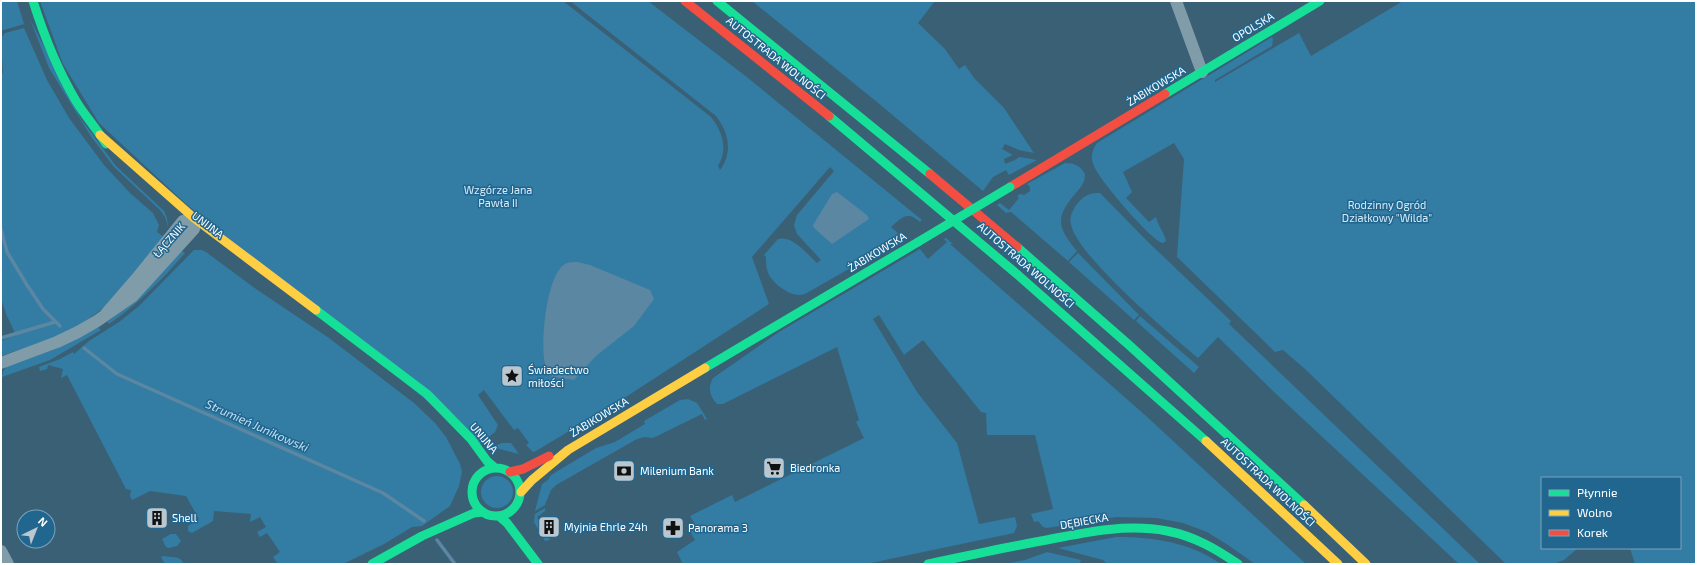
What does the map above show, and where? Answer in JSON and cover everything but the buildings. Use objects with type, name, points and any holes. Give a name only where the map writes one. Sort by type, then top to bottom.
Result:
[{"type":"main road","name":"UNIJNA","points":[[33,1],[48,45],[64,81],[112,153],[130,174]]},
{"type":"main road","name":"AUTOSTRADA WOLNOŚCI","points":[[685,1],[767,65],[912,183],[1030,284],[1157,395],[1338,564]]},
{"type":"main road","name":"AUTOSTRADA WOLNOŚCI","points":[[717,1],[815,78],[920,164],[1082,302],[1224,430],[1366,564]]},
{"type":"main road","name":"OPOLSKA","points":[[1201,73],[1295,12],[1320,1]]},
{"type":"main road","name":"ŻABIKOWSKA","points":[[521,492],[529,481],[558,460],[568,450],[1201,73]]},
{"type":"main road","name":"UNIJNA","points":[[100,135],[187,221],[286,286],[319,313],[427,394],[471,439],[487,461],[495,468]]},
{"type":"main road","name":"UNIJNA","points":[[456,424],[463,444]]},
{"type":"main road","name":"ŻABIKOWSKA","points":[[510,472],[523,470],[554,454],[568,450]]},
{"type":"main road","points":[[474,466],[477,477]]},
{"type":"main road","points":[[372,564],[422,536],[474,513],[483,512],[494,516],[499,516],[518,508],[521,492],[518,481],[510,472],[503,469],[488,469],[477,477],[466,501]]},
{"type":"main road","points":[[472,490],[475,502],[483,512]]},
{"type":"main road","points":[[422,536],[453,513]]},
{"type":"main road","points":[[499,516],[507,523],[526,550],[538,563]]},
{"type":"main road","name":"DĘBIECKA","points":[[928,564],[1094,530],[1124,527],[1156,529],[1184,535],[1207,544],[1238,564]]},
{"type":"main road","points":[[526,533],[534,547],[538,563]]},
{"type":"street","points":[[1176,1],[1201,73]]},
{"type":"street","name":"ŁĄCZNIK","points":[[1,363],[64,339],[105,315],[187,221]]},
{"type":"street","points":[[1,551],[8,564]]},
{"type":"green space","points":[[1,1],[17,1],[24,24],[1,30]]},
{"type":"green space","name":"Wzgórze Jana Pawła II","points":[[40,1],[563,1],[711,117],[719,129],[723,141],[723,154],[718,166],[720,170],[727,156],[728,143],[724,129],[716,116],[570,1],[648,1],[748,78],[922,220],[920,222],[908,216],[902,218],[891,227],[903,238],[805,294],[794,294],[784,290],[770,277],[766,267],[766,257],[764,255],[778,239],[784,239],[794,242],[817,263],[821,260],[797,234],[794,225],[797,215],[834,171],[830,167],[752,257],[769,304],[615,404],[575,426],[566,433],[533,452],[526,445],[529,443],[518,428],[514,430],[484,390],[478,395],[498,425],[495,432],[480,444],[185,203],[99,123],[63,64]]},
{"type":"green space","points":[[752,1],[935,1],[918,23],[945,49],[959,69],[965,65],[974,78],[1004,108],[1034,153],[1019,150],[1005,144],[1002,149],[1013,155],[1004,159],[1005,164],[1019,157],[1037,160],[1009,175],[1006,170],[993,177],[983,191],[877,102]]},
{"type":"green space","name":"Rodzinny Ogród Działkowy \"Wilda\"","points":[[1403,1],[1696,1],[1696,564],[1635,564],[1630,549],[1681,549],[1681,477],[1541,477],[1541,549],[1577,549],[1564,560],[1553,564],[1506,564],[1304,368],[1283,350],[1275,352],[1177,257],[1184,159],[1174,143],[1123,172],[1132,192],[1126,198],[1149,222],[1156,217],[1166,241],[1163,243],[1148,232],[1126,209],[1105,183],[1094,166],[1092,154],[1097,143],[1272,37],[1272,46],[1215,80],[1215,82],[1299,33],[1311,56]]},
{"type":"green space","points":[[30,19],[81,119],[116,166],[164,211],[167,218],[168,227],[165,217],[160,210],[114,167],[90,135],[49,68]]},
{"type":"green space","points":[[24,28],[47,80],[69,118],[104,165],[130,193],[153,213],[159,225],[157,232],[164,237],[109,304],[75,328],[53,338],[1,356],[1,341],[16,335],[6,314],[1,298],[1,71],[3,74],[1,38],[5,33]]},
{"type":"green space","points":[[1065,163],[1077,166],[1085,174],[1082,185],[1069,202],[1062,216],[1062,229],[1070,243],[1077,251],[1068,261],[1011,212],[1006,213],[997,205],[1000,203],[1009,210],[1019,198],[1017,196],[1020,194],[1024,195],[1030,191],[1030,187],[1027,184]]},
{"type":"green space","points":[[1100,193],[1146,240],[1231,321],[1229,324],[1480,564],[1459,564],[1274,392],[1218,337],[1198,358],[1126,294],[1089,254],[1077,237],[1071,224],[1071,216],[1073,211],[1081,199],[1091,194]]},
{"type":"green space","points":[[946,238],[953,244],[950,244],[1145,415],[1306,564],[1255,564],[1207,532],[1183,523],[1156,518],[1116,517],[1047,528],[1043,527],[1038,521],[1034,522],[1031,514],[1053,509],[1035,435],[987,435],[986,413],[981,412],[923,340],[904,355],[879,315],[873,319],[917,392],[957,443],[979,524],[1015,517],[1017,526],[1014,533],[866,564],[683,564],[677,552],[695,540],[688,528],[695,524],[690,516],[732,495],[735,502],[864,438],[856,422],[859,420],[837,347],[723,404],[717,404],[711,395],[710,385],[713,378],[779,332],[920,249],[928,259],[947,242],[944,239]]},
{"type":"green space","points":[[194,250],[202,250],[206,252],[256,289],[329,338],[414,403],[435,423],[446,437],[460,464],[462,472],[459,486],[450,506],[422,526],[412,527],[384,544],[343,564],[278,564],[273,557],[280,552],[267,533],[260,537],[257,532],[266,527],[260,517],[250,522],[251,514],[214,511],[213,521],[192,533],[188,531],[188,526],[199,519],[186,496],[150,491],[132,500],[130,496],[131,490],[126,489],[67,375],[61,378],[63,369],[48,365],[47,369],[40,371],[39,367],[73,352],[74,354],[89,341],[119,322],[139,306]]},
{"type":"green space","points":[[182,251],[185,253],[168,273],[149,291],[120,316],[109,324],[107,322],[131,304]]},
{"type":"green space","points":[[1078,253],[1139,315],[1134,320],[1069,262]]},
{"type":"green space","points":[[1140,316],[1199,367],[1194,373],[1136,321]]},
{"type":"green space","points":[[98,327],[101,330],[50,360],[2,377],[3,371],[7,366],[81,337]]},
{"type":"green space","points":[[688,399],[697,403],[707,419],[705,420],[702,414],[653,438],[644,437],[637,439],[556,485],[551,490],[545,505],[535,511],[542,484],[548,480],[551,475],[596,448],[615,442],[645,424],[644,421],[680,400]]},
{"type":"green space","points":[[502,443],[511,443],[519,454],[492,447]]},
{"type":"green space","points":[[494,476],[500,476],[509,480],[513,492],[509,504],[500,508],[494,508],[485,504],[481,495],[481,489],[485,480]]},
{"type":"green space","points":[[545,508],[545,511],[537,517],[550,540],[545,541],[534,522],[535,514]]},
{"type":"green space","points":[[171,534],[176,534],[181,541],[177,546],[169,548],[166,547],[162,539]]},
{"type":"green space","points":[[1116,537],[1144,538],[1171,542],[1196,550],[1221,564],[1107,564],[1103,560],[1058,548]]},
{"type":"green space","points":[[1047,552],[1081,560],[1079,564],[1005,564],[1025,560]]},
{"type":"green space","points":[[161,557],[177,558],[183,562],[180,564],[165,564]]},
{"type":"shaded area","points":[[837,192],[867,215],[869,219],[832,244],[814,228],[813,225],[832,194]]},
{"type":"shaded area","points":[[577,262],[590,265],[650,290],[654,299],[634,326],[596,356],[574,380],[549,376],[545,364],[543,341],[546,309],[549,293],[554,279],[560,269],[567,263]]},
{"type":"waterway","name":"Strumień Junikowski","points":[[1,229],[7,252],[27,285],[43,309],[60,326]]},
{"type":"waterway","points":[[1,338],[55,322]]},
{"type":"waterway","name":"Strumień Junikowski","points":[[84,348],[117,374],[383,493],[424,521]]},
{"type":"waterway","name":"Strumień Junikowski","points":[[437,540],[455,564]]},
{"type":"traffic: fast","points":[[33,1],[46,40],[69,89],[106,144]]},
{"type":"traffic: fast","points":[[717,1],[930,174]]},
{"type":"traffic: fast","points":[[1165,94],[1320,1]]},
{"type":"traffic: fast","points":[[829,116],[1018,275],[1206,441]]},
{"type":"traffic: fast","points":[[918,242],[1010,187]]},
{"type":"traffic: fast","points":[[705,368],[918,242]]},
{"type":"traffic: fast","points":[[1017,247],[1129,345],[1304,505]]},
{"type":"traffic: fast","points":[[316,310],[427,394],[471,439],[487,461],[495,468]]},
{"type":"traffic: fast","points":[[496,468],[505,470],[513,475],[518,483],[520,492],[518,501],[513,509],[505,514],[496,516],[487,514],[479,509],[474,501],[472,492],[474,483],[479,475],[487,470],[496,468]]},
{"type":"traffic: fast","points":[[372,564],[422,536],[474,513],[483,512]]},
{"type":"traffic: fast","points":[[499,516],[507,523],[538,564]]},
{"type":"traffic: fast","points":[[928,564],[1072,535],[1104,530],[1135,528],[1167,531],[1186,536],[1213,548],[1238,564]]},
{"type":"traffic: slow","points":[[100,135],[194,218],[316,310]]},
{"type":"traffic: slow","points":[[521,492],[532,480],[568,450],[705,368]]},
{"type":"traffic: slow","points":[[1206,441],[1338,564]]},
{"type":"traffic: slow","points":[[1304,505],[1366,564]]},
{"type":"traffic: jam","points":[[685,1],[829,116]]},
{"type":"traffic: jam","points":[[1010,187],[1165,94]]},
{"type":"traffic: jam","points":[[930,174],[1017,247]]},
{"type":"traffic: jam","points":[[510,472],[523,469],[549,456]]},
{"type":"place","name":"Świadectwo miłości","points":[[512,376]]},
{"type":"place","name":"Biedronka","points":[[774,468]]},
{"type":"place","name":"Milenium Bank","points":[[624,471]]},
{"type":"place","name":"Shell","points":[[157,518]]},
{"type":"place","name":"Myjnia Ehrle 24h","points":[[549,527]]},
{"type":"place","name":"Panorama 3","points":[[673,528]]}]
